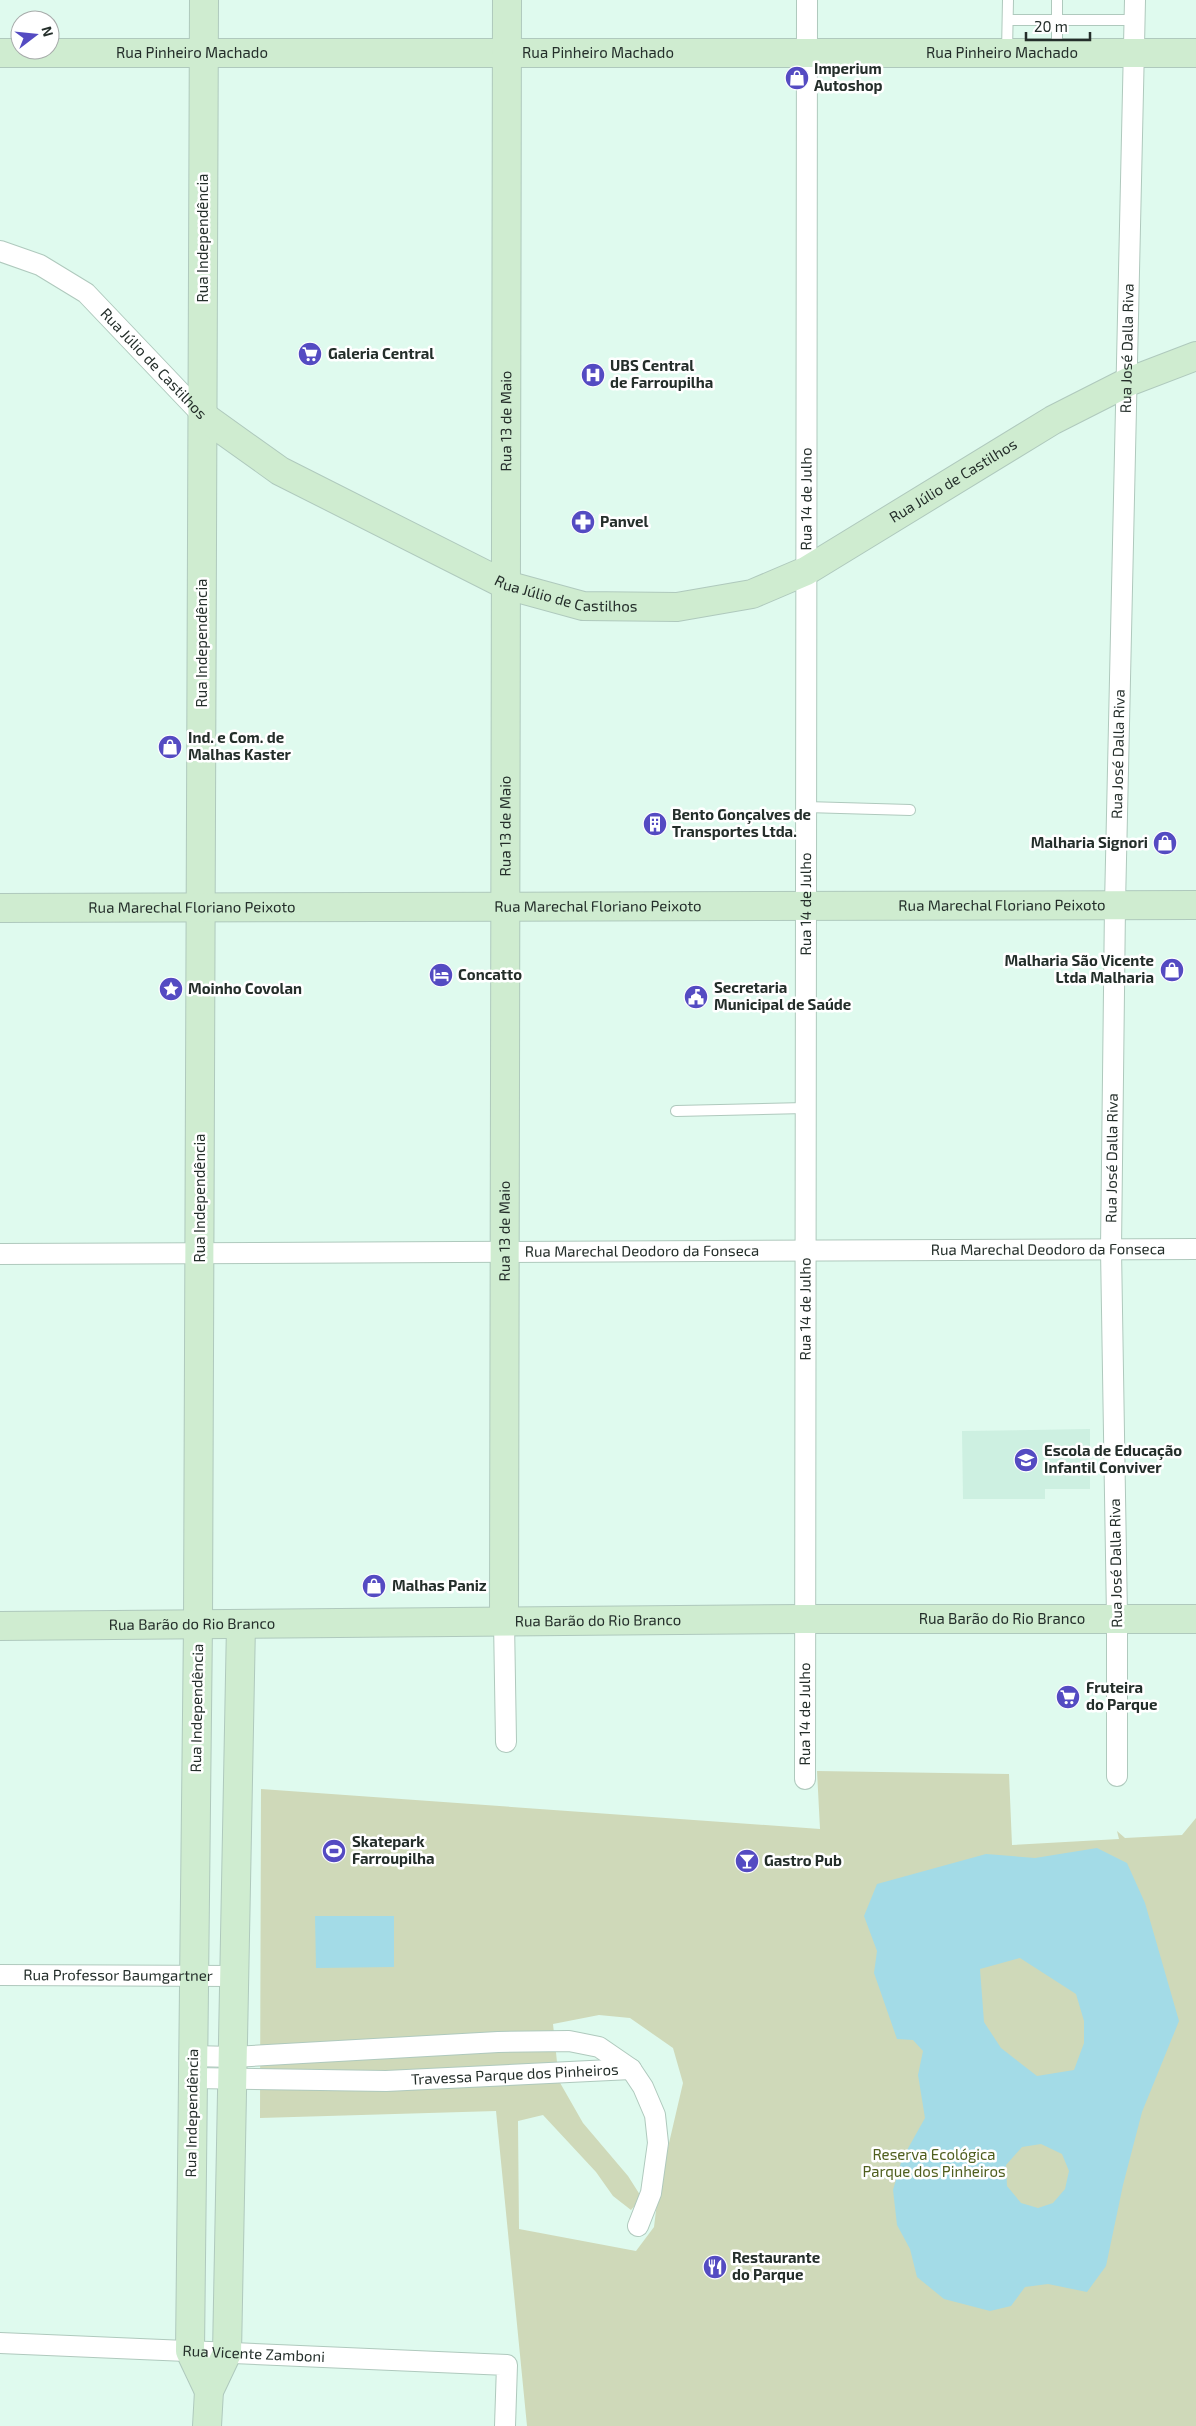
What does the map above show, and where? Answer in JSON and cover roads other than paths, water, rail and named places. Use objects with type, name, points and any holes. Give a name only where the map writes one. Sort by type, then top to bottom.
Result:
[{"type":"street","name":"Rua Independência","points":[[204,0],[198,1624],[190,2351],[209,2391]]},
{"type":"street","name":"Rua 13 de Maio","points":[[506,1742],[504,1621],[507,0]]},
{"type":"street","name":"Rua 14 de Julho","points":[[805,1779],[807,0]]},
{"type":"street","name":"Rua José Dalla Riva","points":[[1117,1776],[1117,1618],[1111,1249],[1115,905],[1135,10]]},
{"type":"street","name":"Rua Pinheiro Machado","points":[[0,53],[1196,54]]},
{"type":"street","name":"Rua Júlio de Castilhos","points":[[0,251],[40,265],[86,293],[203,416],[280,471],[506,585],[583,606],[677,607],[752,594],[806,571],[1052,420],[1128,382],[1190,355]]},
{"type":"street","name":"Rua Marechal Floriano Peixoto","points":[[0,908],[1196,905]]},
{"type":"street","name":"Rua Marechal Deodoro da Fonseca","points":[[0,1254],[1196,1249]]},
{"type":"street","name":"Rua Barão do Rio Branco","points":[[0,1626],[805,1619],[1196,1619]]},
{"type":"street","name":"Rua Independência","points":[[207,2426],[209,2391],[227,2353],[241,1624]]},
{"type":"street","name":"Rua Professor Baumgartner","points":[[0,1975],[234,1976]]},
{"type":"street","name":"Travessa Parque dos Pinheiros","points":[[233,2068],[463,2044],[569,2041],[599,2047],[631,2069]]},
{"type":"street","name":"Travessa Parque dos Pinheiros","points":[[193,2067],[233,2068],[386,2081],[631,2069]]},
{"type":"street","points":[[631,2069],[644,2087],[655,2115],[658,2143],[652,2193],[638,2226]]},
{"type":"street","points":[[191,2212],[230,2213]]},
{"type":"street","name":"Rua Vicente Zamboni","points":[[0,2343],[507,2365],[505,2426]]},
{"type":"lane","points":[[1007,53],[1008,0]]},
{"type":"lane","points":[[1057,0],[1057,53]]},
{"type":"lane","points":[[1008,20],[1058,18],[1135,10]]},
{"type":"lane","points":[[806,807],[910,810]]},
{"type":"lane","points":[[676,1111],[806,1108]]},
{"type":"water","points":[[1097,1848],[1127,1863],[1145,1903],[1179,2021],[1142,2112],[1123,2185],[1106,2266],[1087,2292],[1048,2284],[1025,2287],[1011,2306],[990,2311],[944,2299],[917,2277],[910,2249],[897,2225],[893,2190],[902,2159],[925,2118],[918,2075],[923,2051],[913,2040],[897,2039],[874,1973],[877,1951],[864,1916],[877,1884],[986,1854],[1035,1858]],"holes":[[[1020,1958],[1076,1994],[1084,2021],[1084,2043],[1074,2070],[1037,2076],[1001,2048],[984,2022],[980,1969]],[[1041,2144],[1062,2154],[1069,2171],[1065,2189],[1053,2203],[1038,2208],[1021,2203],[1007,2186],[1006,2165],[1022,2147]]]},
{"type":"water","points":[[315,1916],[394,1916],[394,1967],[316,1968]]},
{"type":"place","name":"Imperium Autoshop","points":[[797,78]]},
{"type":"place","name":"Galeria Central","points":[[310,354]]},
{"type":"place","name":"UBS Central de Farroupilha","points":[[593,375]]},
{"type":"place","name":"Panvel","points":[[583,522]]},
{"type":"place","name":"Ind. e Com. de Malhas Kaster","points":[[170,747]]},
{"type":"place","name":"Bento Gonçalves de Transportes Ltda.","points":[[655,824]]},
{"type":"place","name":"Malharia Signori","points":[[1165,843]]},
{"type":"place","name":"Malharia São Vicente Ltda Malharia","points":[[1172,970]]},
{"type":"place","name":"Concatto","points":[[441,975]]},
{"type":"place","name":"Moinho Covolan","points":[[171,989]]},
{"type":"place","name":"Secretaria Municipal de Saúde","points":[[696,997]]},
{"type":"place","name":"Escola de Educação Infantil Conviver","points":[[1026,1460]]},
{"type":"place","name":"Malhas Paniz","points":[[374,1586]]},
{"type":"place","name":"Fruteira do Parque","points":[[1068,1697]]},
{"type":"place","name":"Skatepark Farroupilha","points":[[334,1851]]},
{"type":"place","name":"Gastro Pub","points":[[747,1861]]},
{"type":"place","name":"Restaurante do Parque","points":[[715,2267]]},
{"type":"park label","name":"Reserva Ecológica Parque dos Pinheiros","points":[[934,2164]]}]
